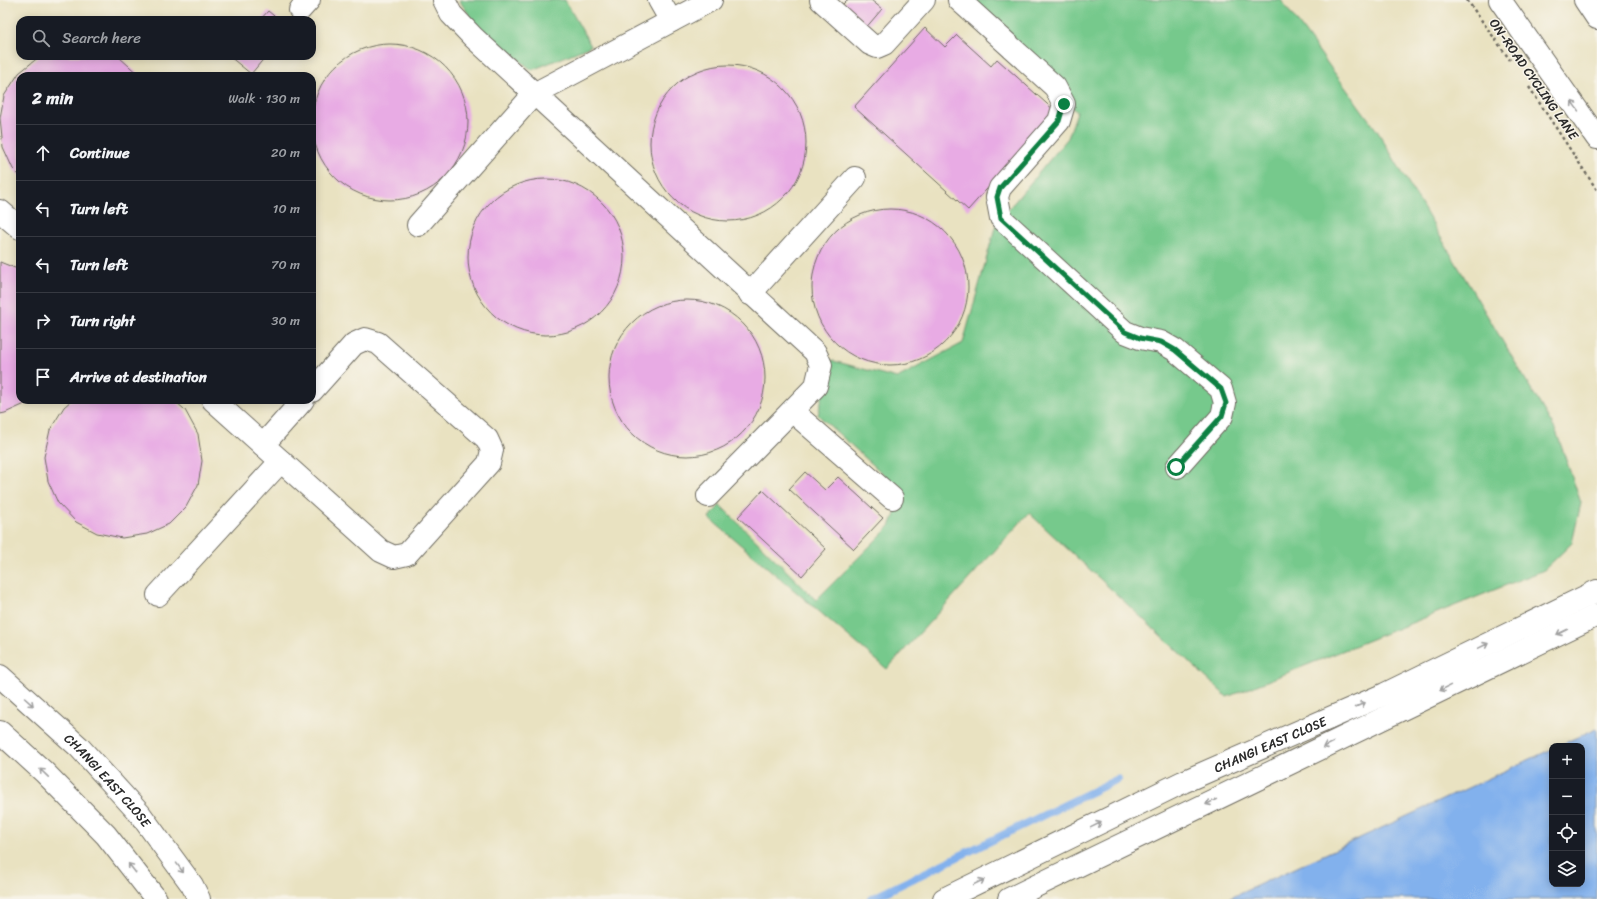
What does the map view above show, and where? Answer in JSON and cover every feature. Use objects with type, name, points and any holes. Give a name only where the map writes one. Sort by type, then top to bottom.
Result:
[{"type":"street","points":[[444,0],[451,14],[472,37],[750,294],[815,352],[821,365],[816,386],[708,496]]},
{"type":"street","points":[[659,0],[671,21]]},
{"type":"street","points":[[418,225],[534,94],[711,0]]},
{"type":"street","points":[[821,0],[870,44],[877,47],[884,44],[924,0]]},
{"type":"street","points":[[959,0],[1055,86],[1064,104],[1059,121],[1000,188],[997,197],[1001,218],[1125,332],[1140,338],[1161,342],[1175,350],[1221,389],[1226,403],[1222,416],[1176,467]]},
{"type":"street","points":[[1500,0],[1597,138]]},
{"type":"street","points":[[1585,0],[1597,18]]},
{"type":"street","points":[[750,294],[855,178]]},
{"type":"street","points":[[0,211],[16,225]]},
{"type":"street","points":[[217,404],[381,551],[394,557],[407,554],[489,463],[492,450],[487,439],[378,343],[365,339],[354,344],[316,386]]},
{"type":"street","points":[[263,445],[299,404]]},
{"type":"street","points":[[792,410],[892,498]]},
{"type":"street","points":[[158,595],[281,460]]},
{"type":"street","name":"CHANGI EAST CLOSE","points":[[944,899],[1183,782],[1385,694],[1597,591]]},
{"type":"street","name":"CHANGI EAST CLOSE","points":[[1009,899],[1597,615]]},
{"type":"street","name":"CHANGI EAST CLOSE","points":[[0,676],[79,747],[140,814],[192,885],[199,899]]},
{"type":"street","points":[[0,732],[44,772],[106,835],[156,899]]},
{"type":"path","name":"ON-ROAD CYCLING LANE","points":[[1467,0],[1513,65]]},
{"type":"path","name":"ON-ROAD CYCLING LANE","points":[[1527,85],[1597,190]]},
{"type":"green space","points":[[459,0],[565,0],[591,46],[532,70],[478,28]]},
{"type":"green space","points":[[951,0],[1281,0],[1378,132],[1556,431],[1581,503],[1572,543],[1544,570],[1227,697],[1029,513],[887,669],[709,518],[720,505],[816,600],[890,526],[904,493],[818,415],[830,360],[897,378],[963,343],[996,224],[1068,138],[1077,112]]},
{"type":"water","points":[[1597,728],[1597,899],[1228,899],[1549,750],[1549,887],[1585,887],[1585,743],[1564,743]]},
{"type":"building","points":[[847,0],[871,0],[882,9],[864,30],[839,8]]},
{"type":"building","points":[[268,11],[274,16],[264,16]]},
{"type":"building","points":[[925,28],[945,47],[957,35],[991,66],[997,59],[1056,112],[968,210],[854,107]]},
{"type":"building","points":[[398,44],[413,47],[427,53],[440,62],[450,72],[459,85],[465,99],[468,114],[468,130],[465,145],[459,159],[450,172],[440,182],[427,191],[405,199],[375,199],[353,191],[340,182],[330,172],[321,159],[316,147],[316,97],[321,85],[330,72],[340,62],[353,53],[375,45]]},
{"type":"building","points":[[35,60],[122,60],[136,72],[20,72]]},
{"type":"building","points":[[234,60],[263,60],[253,72],[249,72]]},
{"type":"building","points":[[720,65],[736,65],[751,68],[765,74],[778,83],[788,93],[797,106],[803,120],[806,143],[805,158],[797,180],[788,193],[778,203],[765,212],[751,218],[736,221],[720,221],[705,218],[691,212],[678,203],[668,193],[659,180],[653,166],[650,151],[650,135],[653,120],[659,106],[668,93],[678,83],[691,74],[705,68]]},
{"type":"building","points":[[16,78],[16,172],[13,169],[3,147],[0,118],[4,96]]},
{"type":"building","points":[[538,179],[554,179],[569,182],[583,188],[596,197],[606,207],[615,220],[621,234],[624,257],[623,272],[615,294],[606,307],[596,317],[583,326],[569,332],[554,335],[538,335],[523,332],[509,326],[496,317],[486,307],[477,294],[471,280],[468,265],[468,249],[471,234],[477,220],[486,207],[496,197],[509,188],[523,182]]},
{"type":"building","points":[[882,209],[898,209],[913,212],[927,218],[940,227],[950,237],[959,250],[965,264],[968,287],[967,302],[959,324],[950,337],[940,347],[927,356],[913,362],[898,365],[882,365],[867,362],[853,356],[840,347],[830,337],[821,324],[815,310],[812,295],[812,279],[815,264],[821,250],[830,237],[840,227],[853,218],[867,212]]},
{"type":"building","points":[[0,262],[16,268],[16,404],[25,404],[0,414]]},
{"type":"building","points":[[679,300],[695,300],[710,303],[724,309],[737,318],[747,328],[756,341],[762,355],[765,378],[764,393],[756,415],[747,428],[737,438],[724,447],[710,453],[695,456],[679,456],[664,453],[650,447],[637,438],[627,428],[618,415],[612,401],[609,386],[609,370],[612,355],[618,341],[627,328],[637,318],[650,309],[664,303]]},
{"type":"building","points":[[67,404],[178,404],[185,410],[198,434],[202,461],[198,485],[186,507],[169,524],[147,534],[122,538],[97,533],[76,522],[58,503],[48,481],[44,457],[50,430]]},
{"type":"building","points":[[805,472],[825,490],[838,477],[883,518],[854,549],[789,489]]},
{"type":"building","points":[[763,490],[826,549],[802,576],[738,517]]},
{"type":"waterway","points":[[871,899],[1118,779]]},
{"type":"route","points":[[1064,104],[1059,121],[1000,188],[997,197],[1001,218],[1125,332],[1140,338],[1161,342],[1175,350],[1221,389],[1226,403],[1222,416],[1176,467]]}]
